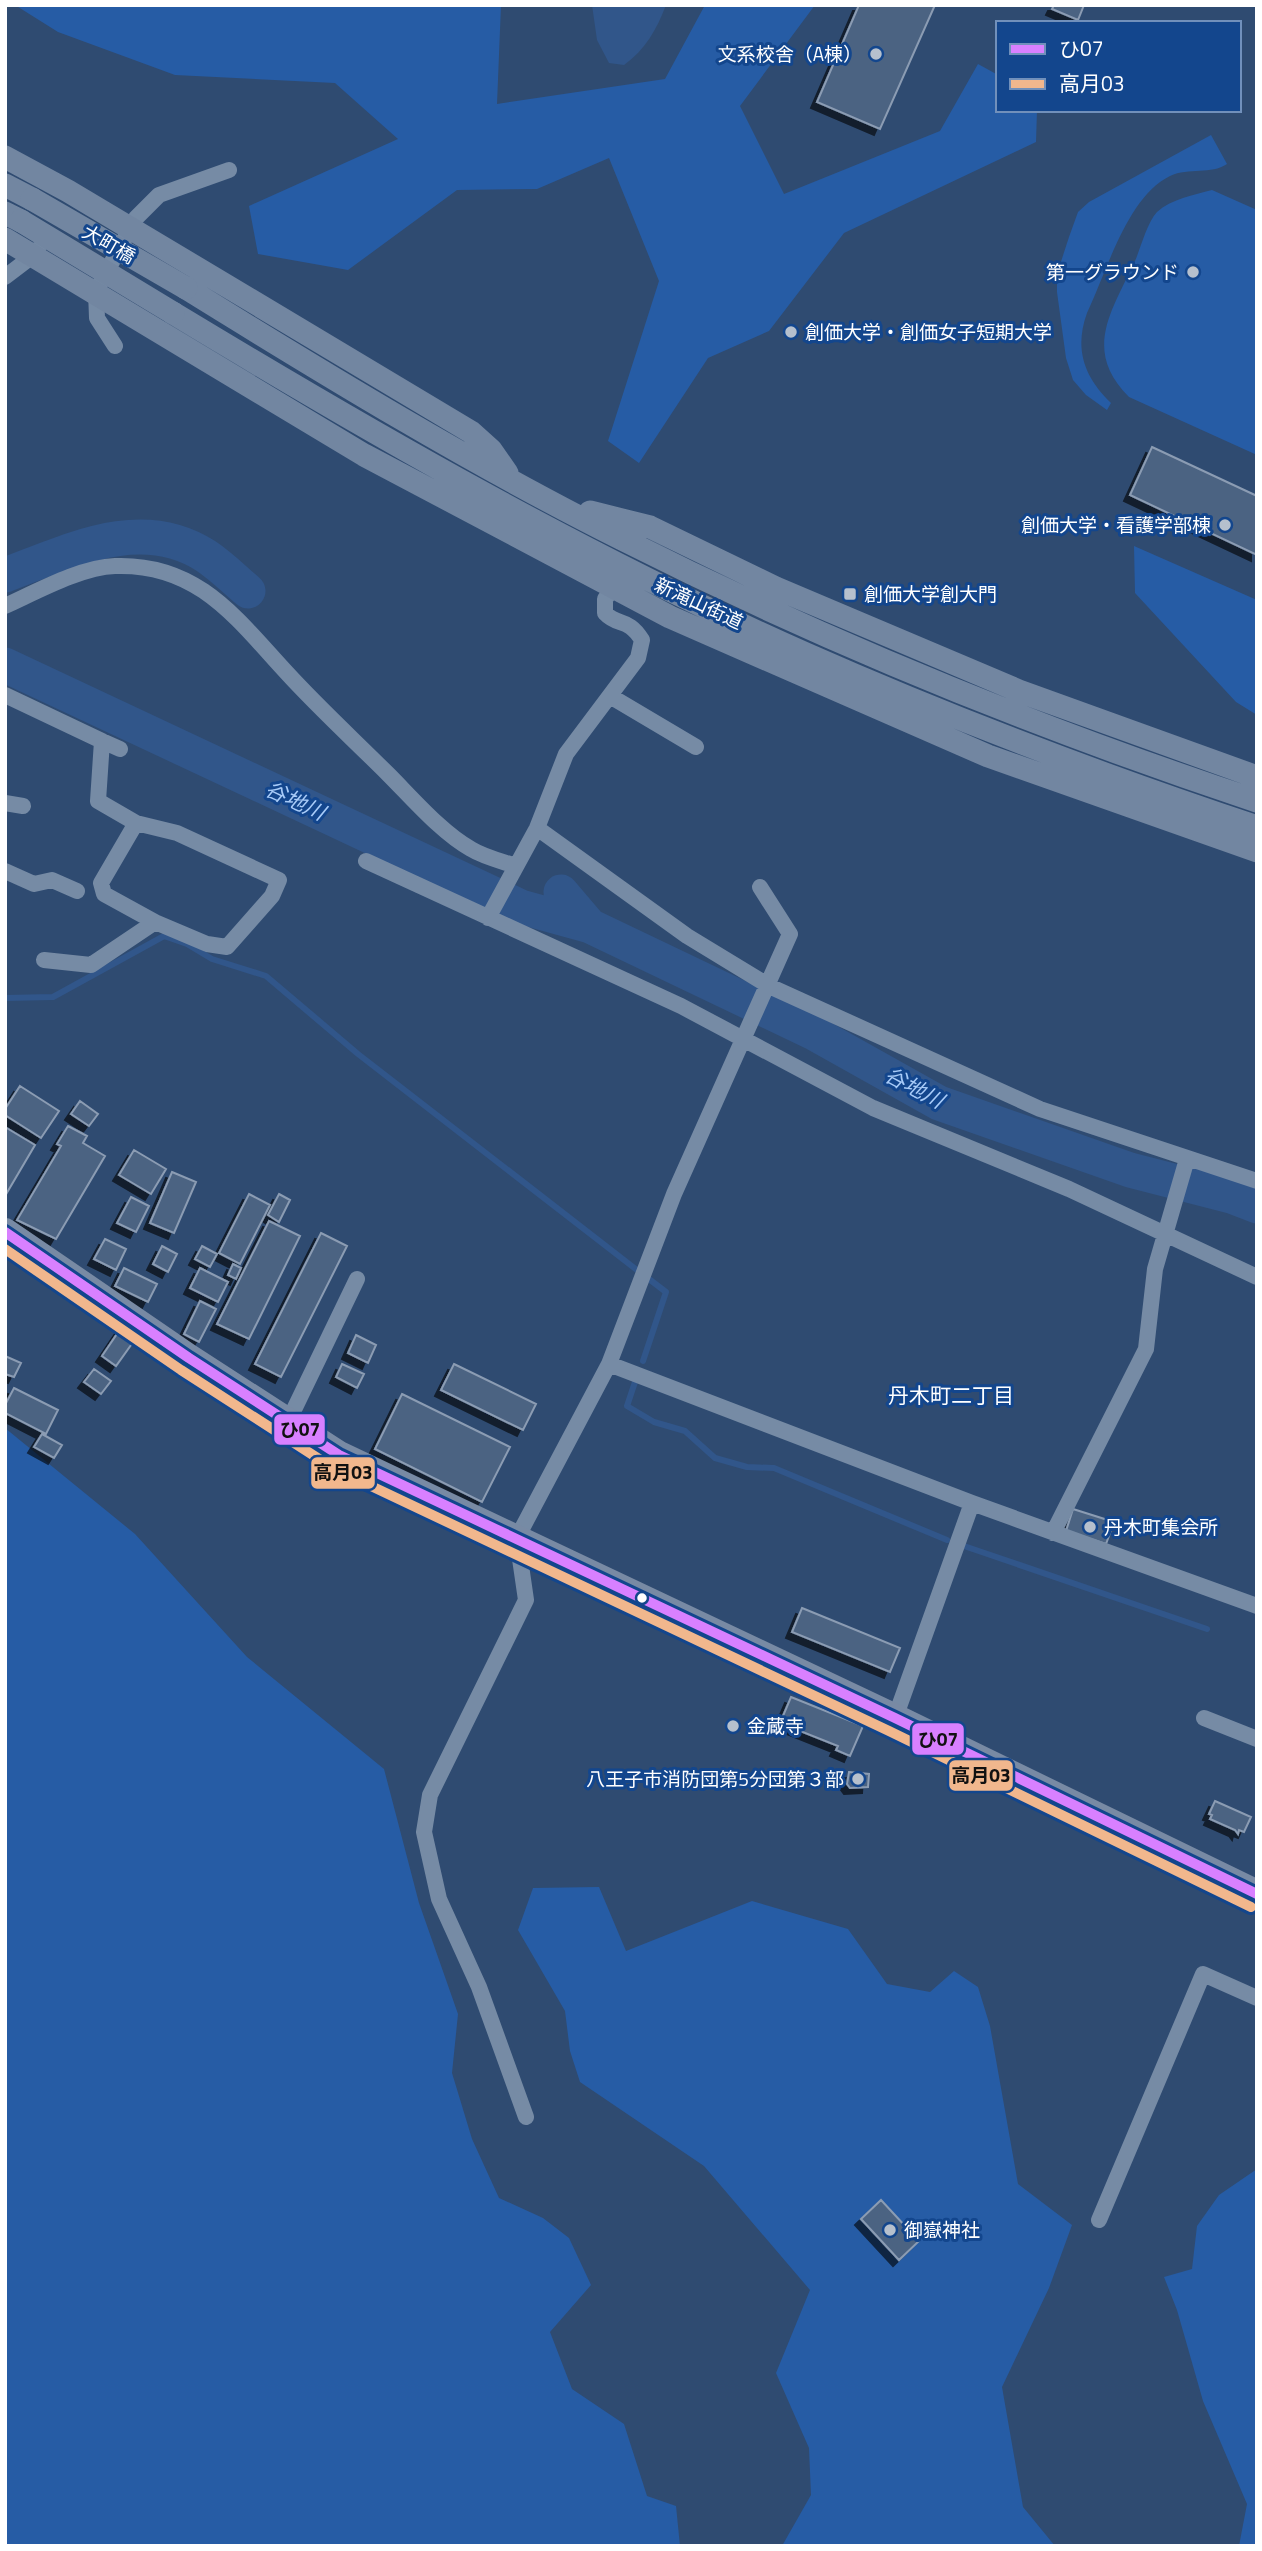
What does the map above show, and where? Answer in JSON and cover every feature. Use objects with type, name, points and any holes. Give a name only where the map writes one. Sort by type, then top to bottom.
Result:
[{"type":"highway","points":[[5,1232],[339,1455],[895,1718],[1257,1894]]},
{"type":"main road","points":[[5,158],[68,191],[471,432],[491,450],[512,480]]},
{"type":"main road","name":"大町橋","points":[[5,185],[186,288]]},
{"type":"main road","name":"大町橋","points":[[13,217],[173,313]]},
{"type":"main road","points":[[5,239],[96,291],[364,455],[670,617],[910,724],[1068,785],[1257,851]]},
{"type":"main road","name":"新滝山街道","points":[[186,288],[328,376],[512,480],[692,573],[908,670],[1100,746],[1257,801]]},
{"type":"main road","name":"新滝山街道","points":[[173,313],[325,405],[499,501],[618,564],[803,653],[1019,743],[1257,827]]},
{"type":"main road","points":[[560,504],[650,527],[776,588],[1006,685],[1257,777]]},
{"type":"street","points":[[116,346],[97,318],[96,291],[130,228],[141,211],[159,195],[229,170]]},
{"type":"street","points":[[5,277],[34,255],[68,191]]},
{"type":"street","points":[[5,606],[58,582],[112,566],[147,567],[180,577],[203,588],[240,620],[287,674],[422,808],[470,849],[512,871]]},
{"type":"street","points":[[490,914],[537,828],[566,754],[638,658],[642,640],[634,628],[625,622],[611,620],[605,612],[605,599],[613,588]]},
{"type":"street","points":[[5,695],[120,749]]},
{"type":"street","points":[[610,695],[696,747]]},
{"type":"street","points":[[102,741],[98,801],[136,823],[177,833],[279,880],[272,896],[227,947],[206,944],[155,922],[104,894],[101,883],[136,823]]},
{"type":"street","points":[[5,803],[23,806]]},
{"type":"street","points":[[537,828],[687,936],[767,989],[1040,1109],[1185,1165],[1257,1181]]},
{"type":"street","points":[[366,861],[490,914],[746,1033],[873,1108],[1069,1189],[1257,1277]]},
{"type":"street","points":[[6,873],[34,884],[52,880],[77,891]]},
{"type":"street","points":[[526,2118],[479,1987],[439,1899],[424,1832],[430,1795],[526,1600],[517,1538],[609,1364],[674,1194],[790,934],[760,887]]},
{"type":"street","points":[[44,960],[91,965],[155,922]]},
{"type":"street","points":[[1053,1533],[1146,1349],[1154,1269],[1185,1165]]},
{"type":"street","points":[[288,1422],[357,1279]]},
{"type":"street","points":[[609,1364],[972,1503],[1257,1606]]},
{"type":"street","points":[[895,1718],[972,1503]]},
{"type":"street","points":[[1204,1718],[1257,1739]]},
{"type":"street","points":[[1099,2220],[1203,1974],[1257,1998]]},
{"type":"shaded area","points":[[15,5],[501,5],[497,104],[665,79],[705,5],[815,5],[740,106],[784,194],[940,131],[978,64],[996,74],[996,112],[1037,112],[1036,142],[844,233],[769,331],[708,358],[639,463],[608,441],[659,281],[609,158],[537,189],[457,190],[348,270],[258,254],[249,206],[398,139],[335,83],[175,75],[58,32]]},
{"type":"shaded area","points":[[592,5],[666,5],[650,38],[624,65],[609,63],[597,40]]},
{"type":"shaded area","points":[[1211,135],[1227,164],[1214,169],[1177,173],[1155,186],[1130,218],[1087,313],[1081,339],[1084,362],[1094,383],[1111,403],[1107,410],[1086,395],[1073,380],[1066,358],[1057,274],[1078,212],[1089,202]]},
{"type":"shaded area","name":"第一グラウンド","points":[[1212,190],[1257,210],[1257,455],[1129,397],[1115,380],[1107,363],[1104,346],[1111,314],[1153,217],[1176,201]]},
{"type":"shaded area","points":[[1134,546],[1257,600],[1257,715],[1236,702],[1135,593]]},
{"type":"shaded area","points":[[5,1428],[135,1534],[247,1657],[384,1769],[419,1903],[458,2014],[452,2073],[472,2139],[499,2198],[543,2218],[569,2238],[591,2285],[550,2332],[572,2389],[624,2424],[647,2496],[676,2506],[680,2546],[5,2546]]},
{"type":"shaded area","points":[[599,1887],[626,1951],[752,1901],[848,1929],[887,1984],[930,1992],[954,1971],[978,1987],[990,2026],[1018,2184],[1072,2225],[1049,2288],[1002,2387],[1023,2507],[1055,2546],[782,2546],[811,2495],[809,2448],[776,2373],[810,2290],[704,2166],[580,2082],[570,2051],[565,2011],[518,1930],[533,1888]]},
{"type":"shaded area","points":[[1257,2169],[1257,2546],[1239,2546],[1247,2504],[1203,2401],[1177,2310],[1164,2277],[1192,2269],[1197,2226],[1219,2195]]},
{"type":"building","name":"文系校舎（A棟）","points":[[859,5],[935,5],[880,129],[817,102]]},
{"type":"building","points":[[1054,5],[1084,5],[1078,20],[1052,9]]},
{"type":"building","name":"創価大学・看護学部棟","points":[[1152,447],[1257,496],[1257,555],[1130,495]]},
{"type":"building","points":[[20,1086],[59,1111],[41,1138],[5,1115],[5,1109]]},
{"type":"building","points":[[80,1101],[98,1114],[89,1126],[71,1114]]},
{"type":"building","points":[[68,1126],[87,1136],[83,1143],[105,1156],[56,1239],[17,1220],[61,1146],[57,1144]]},
{"type":"building","points":[[5,1127],[35,1145],[5,1196]]},
{"type":"building","points":[[134,1150],[166,1169],[151,1194],[119,1175]]},
{"type":"building","points":[[172,1172],[196,1182],[174,1233],[150,1223]]},
{"type":"building","points":[[249,1194],[270,1205],[240,1264],[219,1253]]},
{"type":"building","points":[[279,1194],[290,1200],[279,1222],[268,1215]]},
{"type":"building","points":[[131,1197],[149,1206],[136,1232],[117,1223]]},
{"type":"building","points":[[269,1221],[300,1236],[249,1339],[217,1324]]},
{"type":"building","points":[[321,1233],[347,1246],[281,1377],[255,1364]]},
{"type":"building","points":[[105,1239],[126,1249],[116,1270],[94,1259]]},
{"type":"building","points":[[162,1246],[177,1254],[168,1272],[153,1264]]},
{"type":"building","points":[[202,1246],[217,1254],[210,1267],[195,1259]]},
{"type":"building","points":[[233,1264],[241,1268],[236,1279],[228,1275]]},
{"type":"building","points":[[124,1268],[157,1284],[148,1302],[115,1286]]},
{"type":"building","points":[[200,1268],[228,1282],[218,1302],[190,1288]]},
{"type":"building","points":[[200,1301],[216,1309],[199,1342],[184,1334]]},
{"type":"building","points":[[121,1328],[136,1338],[116,1366],[102,1356]]},
{"type":"building","points":[[356,1335],[376,1345],[368,1363],[348,1353]]},
{"type":"building","points":[[5,1356],[21,1363],[14,1377],[5,1374]]},
{"type":"building","points":[[342,1364],[364,1374],[357,1388],[336,1377]]},
{"type":"building","points":[[454,1364],[536,1404],[523,1430],[441,1390]]},
{"type":"building","points":[[94,1369],[111,1381],[101,1394],[84,1382]]},
{"type":"building","points":[[14,1388],[58,1410],[46,1434],[5,1413],[5,1405]]},
{"type":"building","points":[[402,1394],[510,1447],[482,1502],[375,1449]]},
{"type":"building","points":[[42,1434],[62,1445],[54,1458],[34,1447]]},
{"type":"building","name":"丹木町集会所","points":[[1073,1509],[1114,1522],[1106,1544],[1066,1531]]},
{"type":"building","points":[[802,1608],[900,1648],[890,1672],[792,1632]]},
{"type":"building","points":[[791,1697],[863,1726],[850,1756],[836,1750],[838,1746],[780,1723]]},
{"type":"building","name":"八王子市消防団第5分団第３部","points":[[849,1772],[869,1774],[868,1787],[850,1788],[847,1784]]},
{"type":"building","points":[[1215,1801],[1251,1817],[1244,1832],[1239,1830],[1238,1834],[1235,1830],[1210,1819],[1212,1815],[1209,1814]]},
{"type":"building","name":"御嶽神社","points":[[881,2200],[919,2241],[899,2260],[861,2219]]},
{"type":"waterway","name":"谷地川","points":[[5,575],[80,547],[131,537],[156,538],[181,544],[206,556],[248,591]]},
{"type":"waterway","name":"谷地川","points":[[5,665],[521,907],[590,926]]},
{"type":"waterway","name":"谷地川","points":[[561,892],[590,926],[814,1033],[939,1103],[1130,1170],[1231,1196],[1257,1206]]},
{"type":"waterway","points":[[5,998],[53,997],[164,936],[187,944],[212,959],[266,976],[358,1054],[637,1270]]},
{"type":"waterway","points":[[643,1361],[666,1292],[645,1276]]},
{"type":"waterway","points":[[636,1379],[627,1406],[654,1422],[685,1431],[715,1458],[747,1467],[774,1468],[947,1540]]},
{"type":"waterway","points":[[964,1546],[1207,1629]]},
{"type":"transit line","name":"ひ07","points":[[5,1232],[189,1358],[339,1455],[895,1718],[1257,1894]]},
{"type":"transit line","name":"高月03","points":[[5,1249],[181,1370],[333,1468],[889,1731],[1251,1907]]},
{"type":"place","name":"文系校舎（A棟）","points":[[876,54]]},
{"type":"place","name":"第一グラウンド","points":[[1193,272]]},
{"type":"place","name":"創価大学・創価女子短期大学","points":[[791,332]]},
{"type":"place","name":"創価大学・看護学部棟","points":[[1225,525]]},
{"type":"place","name":"創価大学創大門","points":[[850,594]]},
{"type":"place","name":"丹木町集会所","points":[[1090,1527]]},
{"type":"place","name":"金蔵寺","points":[[733,1726]]},
{"type":"place","name":"八王子市消防団第5分団第３部","points":[[858,1779]]},
{"type":"place","name":"御嶽神社","points":[[890,2230]]},
{"type":"district","name":"丹木町二丁目","points":[[951,1396]]}]
